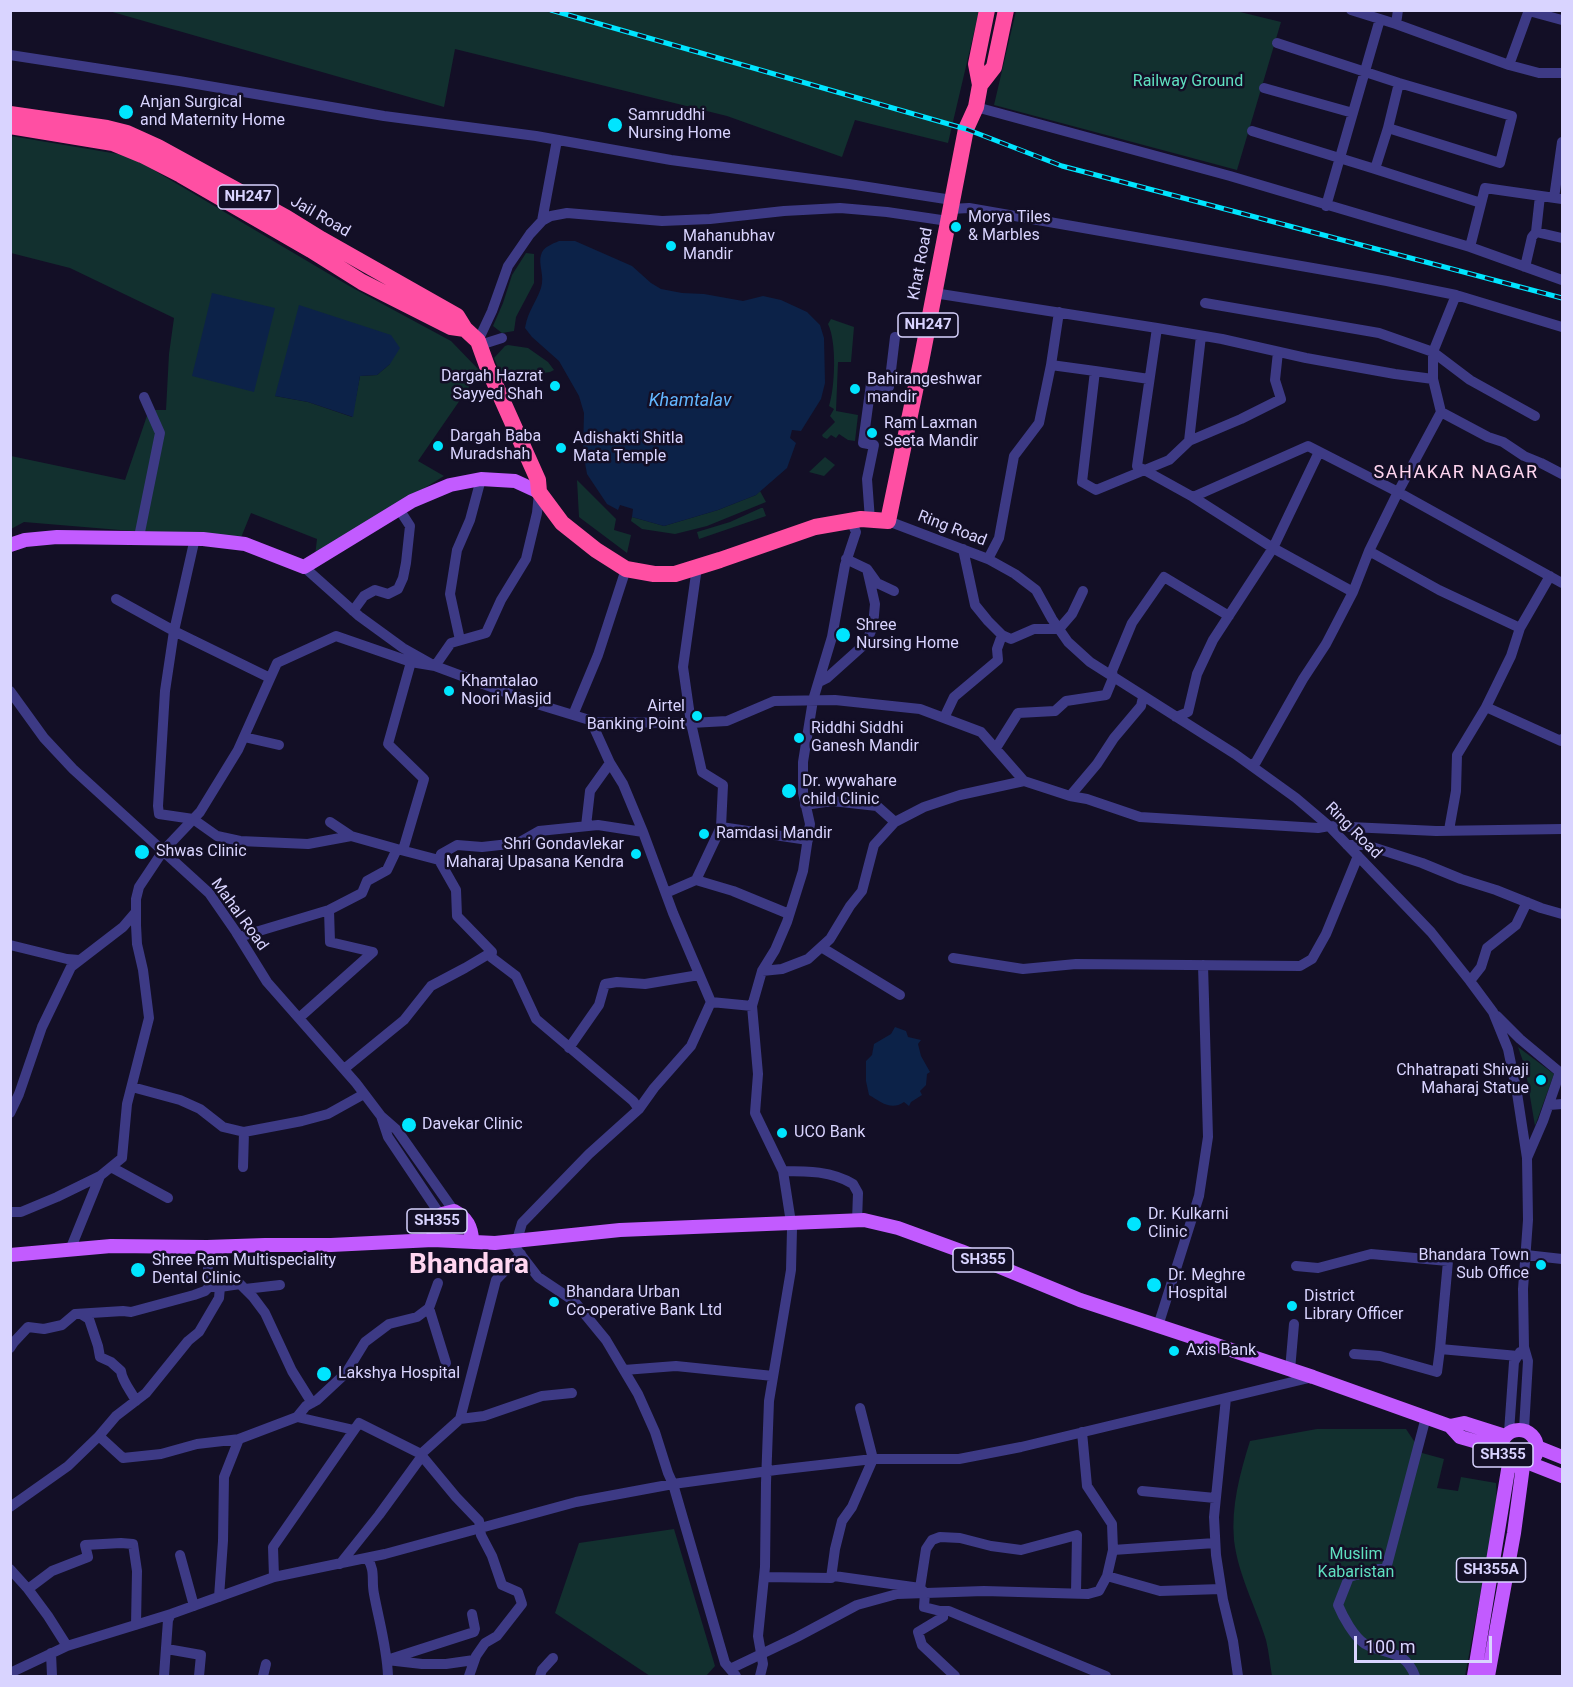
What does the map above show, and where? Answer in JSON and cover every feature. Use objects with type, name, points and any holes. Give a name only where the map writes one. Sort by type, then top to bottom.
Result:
[{"type":"highway","name":"Khat Road","points":[[888,521],[966,129],[976,107],[980,85],[976,63],[987,10]]},
{"type":"highway","name":"Khat Road","points":[[980,85],[994,67],[1006,10]]},
{"type":"highway","name":"Jail Road","points":[[10,114],[127,133],[158,147],[231,187],[457,315],[465,329],[479,343],[538,480],[539,492]]},
{"type":"highway","name":"Jail Road","points":[[10,126],[113,143],[142,154],[311,250],[362,282],[451,327],[465,329]]},
{"type":"highway","name":"NH247","points":[[539,492],[562,523],[596,550],[626,569],[654,574],[675,574],[815,527],[851,521],[888,521]]},
{"type":"main road","points":[[10,545],[25,540],[57,537],[195,538],[245,544],[304,567],[412,501],[450,484],[481,478],[515,481],[539,492]]},
{"type":"main road","name":"SH355","points":[[433,1240],[434,1226],[447,1214],[462,1215],[472,1229],[472,1241]]},
{"type":"main road","name":"SH355","points":[[10,1255],[111,1246],[331,1245],[433,1240],[495,1243],[519,1248],[620,1230],[864,1220],[898,1228],[961,1251],[1080,1300],[1313,1377],[1450,1426],[1464,1423],[1505,1439]]},
{"type":"main road","name":"SH355","points":[[1526,1464],[1535,1456],[1537,1447],[1532,1435],[1524,1429],[1517,1429],[1505,1439],[1502,1454],[1509,1464],[1526,1464],[1563,1476]]},
{"type":"main road","name":"SH355","points":[[1537,1447],[1563,1457]]},
{"type":"main road","name":"SH355A","points":[[1488,1677],[1485,1655],[1509,1464]]},
{"type":"main road","name":"SH355A","points":[[1474,1677],[1485,1655],[1514,1533],[1526,1464]]},
{"type":"street","points":[[1351,10],[1509,65],[1539,73],[1563,73]]},
{"type":"street","points":[[1396,24],[1398,10]]},
{"type":"street","points":[[1509,65],[1529,11],[1563,20]]},
{"type":"street","points":[[1326,206],[1380,19]]},
{"type":"street","points":[[1277,43],[1399,83],[1512,116],[1500,163],[1388,128]]},
{"type":"street","points":[[10,55],[384,116],[557,140],[682,162],[849,184],[950,210]]},
{"type":"street","points":[[1375,169],[1399,83]]},
{"type":"street","points":[[1264,88],[1353,113]]},
{"type":"street","points":[[976,107],[1230,176],[1470,247],[1563,280]]},
{"type":"street","points":[[1252,131],[1481,203]]},
{"type":"street","points":[[542,221],[557,140]]},
{"type":"street","points":[[1470,247],[1485,188],[1558,199],[1562,145]]},
{"type":"street","points":[[1526,267],[1532,237],[1536,232],[1540,196]]},
{"type":"street","points":[[479,343],[508,266],[530,234],[542,221],[551,216],[567,213],[662,221],[840,208],[887,212],[969,208],[1456,295],[1563,327]]},
{"type":"street","points":[[1536,232],[1563,238]]},
{"type":"street","points":[[934,293],[1157,328],[1395,374],[1433,379]]},
{"type":"street","points":[[1251,765],[1256,762],[1326,644],[1353,592],[1369,551],[1440,412],[1433,379],[1433,352],[1456,295]]},
{"type":"street","points":[[1205,303],[1379,333],[1433,352],[1470,380],[1535,416]]},
{"type":"street","points":[[988,559],[999,538],[1014,456],[1039,423],[1059,312]]},
{"type":"street","points":[[1157,328],[1137,466],[1193,497],[1273,548],[1353,592]]},
{"type":"street","points":[[870,520],[868,475],[874,445],[858,442],[871,384],[889,387],[895,336]]},
{"type":"street","points":[[1189,441],[1201,336]]},
{"type":"street","points":[[479,343],[502,338]]},
{"type":"street","points":[[1095,371],[1082,482],[1096,490],[1169,460],[1189,441],[1281,399],[1275,380],[1278,352]]},
{"type":"street","points":[[1051,365],[1149,379]]},
{"type":"street","points":[[139,537],[160,433],[144,398]]},
{"type":"street","points":[[1440,412],[1563,474]]},
{"type":"street","points":[[1193,497],[1308,446],[1398,492],[1563,583]]},
{"type":"street","points":[[1176,717],[1188,712],[1197,674],[1213,640],[1273,548],[1319,452]]},
{"type":"street","points":[[460,640],[450,594],[458,550],[470,520],[481,478]]},
{"type":"street","points":[[435,666],[451,643],[486,633],[501,600],[526,559],[537,513],[539,492]]},
{"type":"street","points":[[353,611],[364,596],[375,590],[388,594],[398,588],[403,578],[410,526],[399,509]]},
{"type":"street","points":[[760,1677],[763,1664],[758,1636],[764,1577],[770,1401],[791,1270],[791,1224],[783,1171],[755,1113],[758,1074],[752,1006],[762,971],[775,950],[803,871],[810,824],[803,793],[803,762],[813,700],[832,638],[846,559],[856,532],[851,521]]},
{"type":"street","name":"Ring Road","points":[[888,521],[988,559],[1015,574],[1035,590],[1068,642],[1090,662],[1251,765],[1296,798],[1329,826],[1431,932],[1493,1012],[1508,1049],[1527,1158],[1528,1220],[1521,1351],[1514,1362],[1505,1439]]},
{"type":"street","points":[[195,538],[174,631],[165,691],[159,814],[193,819],[217,836],[240,841],[308,844],[351,836]]},
{"type":"street","points":[[963,549],[975,605],[1003,636],[1011,639],[1034,629],[1059,629],[1072,614],[1083,591]]},
{"type":"street","points":[[1369,551],[1439,590],[1520,628]]},
{"type":"street","points":[[846,559],[867,569],[877,583],[894,591]]},
{"type":"street","points":[[304,567],[353,611],[404,648],[435,666],[537,704],[591,721],[692,723],[727,721],[774,701],[835,700],[920,709],[981,732],[1024,781]]},
{"type":"street","points":[[696,880],[721,827],[723,785],[702,772],[683,667],[697,567]]},
{"type":"street","points":[[573,715],[598,655],[626,569]]},
{"type":"street","points":[[819,682],[866,643],[873,626],[875,604],[867,569]]},
{"type":"street","points":[[1449,830],[1456,791],[1457,755],[1486,707],[1511,656],[1520,628],[1550,576]]},
{"type":"street","points":[[996,748],[1018,713],[1055,711],[1066,701],[1106,695],[1113,678],[1112,671],[1132,623],[1164,577],[1229,616]]},
{"type":"street","points":[[116,599],[174,631],[270,678]]},
{"type":"street","points":[[10,1212],[21,1212],[57,1197],[100,1176],[122,1158],[128,1104],[149,1018],[137,944],[135,913],[139,887],[163,851],[200,812],[238,750],[277,663],[336,636],[411,662],[435,666]]},
{"type":"street","points":[[944,718],[954,697],[998,660],[997,649],[1003,636]]},
{"type":"street","points":[[239,937],[329,910],[362,893],[367,881],[387,870],[400,850],[424,779],[388,744],[411,662]]},
{"type":"street","name":"Mahal Road","points":[[10,691],[44,738],[73,769],[209,893],[267,982],[364,1094],[381,1116],[388,1137],[447,1214]]},
{"type":"street","points":[[1070,796],[1141,706],[1143,697]]},
{"type":"street","points":[[1486,707],[1561,741],[1563,739]]},
{"type":"street","points":[[339,1564],[379,1515],[422,1455],[460,1419],[496,1280],[519,1248],[522,1223],[589,1154],[639,1109],[691,1046],[711,1002],[623,784],[610,763],[591,721]]},
{"type":"street","points":[[244,737],[279,746]]},
{"type":"street","points":[[586,826],[590,791],[610,763]]},
{"type":"street","points":[[762,971],[782,969],[808,959],[830,939],[862,891],[874,845],[896,822],[924,807],[960,795],[1024,781],[1140,817],[1318,828],[1329,826],[1449,830],[1563,829]]},
{"type":"street","points":[[806,806],[832,801],[877,806],[896,822]]},
{"type":"street","points":[[330,822],[351,836],[440,860]]},
{"type":"street","points":[[639,1109],[633,1101],[536,1019],[516,976],[491,957],[492,952],[457,916],[456,890],[440,860],[441,854],[457,844],[482,847],[518,843],[539,831],[598,825],[643,832]]},
{"type":"street","points":[[721,827],[808,840]]},
{"type":"street","points":[[1347,845],[1366,845],[1563,914]]},
{"type":"street","points":[[953,958],[1023,969],[1076,964],[1300,966],[1312,959],[1326,934],[1358,856]]},
{"type":"street","points":[[666,893],[696,880],[733,891],[789,914]]},
{"type":"street","points":[[1470,981],[1481,967],[1487,948],[1516,925],[1527,902]]},
{"type":"street","points":[[299,1018],[373,952],[330,942],[329,910]]},
{"type":"street","points":[[10,1113],[19,1094],[42,1027],[71,967],[123,927],[135,913]]},
{"type":"street","points":[[10,945],[80,960]]},
{"type":"street","points":[[821,947],[900,995]]},
{"type":"street","points":[[344,1069],[404,1020],[431,986],[492,952]]},
{"type":"street","points":[[1158,1326],[1199,1196],[1208,1137],[1203,965]]},
{"type":"street","points":[[570,1048],[599,1005],[605,984],[617,982],[645,984],[699,975]]},
{"type":"street","points":[[711,1002],[752,1006]]},
{"type":"street","points":[[1493,1012],[1520,1039],[1561,1073],[1527,1158]]},
{"type":"street","points":[[132,1087],[180,1100],[200,1109],[223,1127],[244,1132],[328,1114],[364,1094]]},
{"type":"street","points":[[1548,1105],[1563,1104]]},
{"type":"street","points":[[243,1167],[244,1132]]},
{"type":"street","points":[[111,1167],[168,1198]]},
{"type":"street","points":[[783,1171],[807,1171],[833,1175],[853,1184],[858,1192],[857,1221]]},
{"type":"street","points":[[70,1250],[100,1176]]},
{"type":"street","points":[[10,1508],[68,1466],[116,1416],[146,1393],[188,1341],[199,1332],[219,1298],[207,1247]]},
{"type":"street","points":[[519,1248],[538,1277],[574,1301],[606,1340],[638,1394],[655,1432],[673,1484],[725,1663],[733,1673],[761,1655],[856,1605],[897,1594],[922,1591],[1088,1594],[1099,1591],[1107,1576],[1113,1550],[1112,1524],[1087,1485],[1082,1432]]},
{"type":"street","points":[[1296,1266],[1318,1268],[1371,1254],[1448,1261],[1437,1372],[1380,1356],[1354,1354]]},
{"type":"street","points":[[1526,1255],[1563,1259]]},
{"type":"street","points":[[99,1436],[123,1458],[160,1454],[197,1444],[240,1438],[297,1417],[306,1406],[346,1373],[365,1342],[389,1324],[417,1317],[429,1308],[438,1283]]},
{"type":"street","points":[[10,1348],[27,1328],[44,1329],[62,1325],[75,1314],[131,1312],[215,1287],[240,1284],[265,1313],[292,1371],[312,1403]]},
{"type":"street","points":[[245,1289],[280,1285]]},
{"type":"street","points":[[429,1308],[446,1363]]},
{"type":"street","points":[[81,1314],[89,1320],[100,1357],[111,1362],[121,1371],[136,1401]]},
{"type":"street","points":[[1290,1370],[1294,1324]]},
{"type":"street","points":[[1440,1349],[1521,1351]]},
{"type":"street","name":"Ring Road","points":[[1521,1351],[1528,1360],[1524,1429]]},
{"type":"street","points":[[624,1370],[676,1366],[773,1376]]},
{"type":"street","points":[[10,1673],[67,1646],[171,1614],[274,1577],[367,1558],[576,1502],[673,1484],[766,1471],[873,1459],[959,1459],[1021,1447],[1313,1377]]},
{"type":"street","points":[[460,1419],[484,1416],[542,1396],[572,1393]]},
{"type":"street","points":[[1226,1398],[1215,1498],[1215,1543],[1221,1589],[1233,1641],[1238,1677]]},
{"type":"street","points":[[831,1578],[842,1521],[852,1507],[873,1459],[860,1408]]},
{"type":"street","points":[[297,1417],[354,1430]]},
{"type":"street","points":[[1415,1677],[1411,1667],[1396,1654],[1364,1644],[1344,1620],[1338,1605],[1349,1577],[1386,1569],[1426,1417]]},
{"type":"street","points":[[274,1577],[273,1547],[358,1424],[422,1455],[479,1521],[481,1535],[492,1556],[502,1586],[519,1592],[522,1605],[497,1636],[485,1643],[474,1660],[470,1677]]},
{"type":"street","points":[[219,1597],[224,1478],[240,1438]]},
{"type":"street","points":[[1142,1491],[1215,1498]]},
{"type":"street","points":[[1076,1593],[1077,1535],[1021,1550],[991,1546],[960,1538],[940,1537],[932,1540],[926,1549],[922,1591],[924,1608],[949,1611],[1106,1677]]},
{"type":"street","points":[[1113,1550],[1215,1543]]},
{"type":"street","points":[[28,1588],[52,1571],[88,1557],[85,1545],[133,1544],[137,1571],[136,1625]]},
{"type":"street","points":[[180,1555],[194,1606]]},
{"type":"street","points":[[367,1558],[372,1566],[373,1590],[387,1660],[388,1677]]},
{"type":"street","points":[[10,1569],[28,1588],[67,1646]]},
{"type":"street","points":[[764,1577],[831,1578],[834,1576],[922,1591]]},
{"type":"street","points":[[1107,1576],[1160,1591],[1221,1589]]},
{"type":"street","points":[[940,1611],[942,1617],[918,1632],[922,1645],[955,1677]]},
{"type":"street","points":[[164,1677],[168,1620],[171,1614]]},
{"type":"street","points":[[387,1660],[474,1632],[476,1629],[472,1614]]},
{"type":"street","points":[[166,1649],[201,1655],[199,1677]]},
{"type":"street","points":[[51,1653],[52,1677]]},
{"type":"street","points":[[540,1677],[542,1670],[553,1658]]},
{"type":"street","points":[[387,1660],[446,1664],[474,1660]]},
{"type":"street","points":[[263,1677],[266,1664]]},
{"type":"green space","points":[[109,11],[979,11],[948,143],[855,120],[842,157],[727,116],[455,49],[444,107]]},
{"type":"green space","name":"Railway Ground","points":[[1016,11],[1236,11],[1281,22],[1237,170],[994,105]]},
{"type":"green space","points":[[11,136],[130,156],[351,287],[451,341],[480,371],[418,461],[444,476],[315,556],[317,539],[251,513],[240,540],[24,522],[11,529],[11,456],[125,480],[149,410],[166,410],[169,354],[174,318],[70,268],[11,253]],"holes":[[[390,364],[377,375],[360,376],[352,417],[308,402],[275,396]]]},
{"type":"green space","points":[[526,253],[534,254],[534,283],[516,317],[514,331],[502,333],[493,326],[512,275]]},
{"type":"green space","points":[[831,319],[854,327],[851,362],[838,362],[836,411],[858,415],[855,441],[848,440],[839,434],[836,438],[831,435],[827,439],[822,435],[835,422],[830,416],[834,409],[829,406],[834,365],[833,342],[828,324]]},
{"type":"green space","points":[[508,345],[528,348],[548,362],[554,370],[502,378],[494,358]]},
{"type":"green space","points":[[825,457],[835,465],[824,476],[809,472]]},
{"type":"green space","points":[[577,480],[616,519],[614,530],[631,535],[627,553],[579,517]]},
{"type":"green space","points":[[760,491],[766,502],[707,526],[675,534],[642,529],[631,521],[632,517],[664,526],[718,510],[756,495]]},
{"type":"green space","points":[[761,508],[766,516],[699,539],[697,532],[730,522]]},
{"type":"green space","points":[[1518,1047],[1554,1074],[1535,1126],[1525,1067]]},
{"type":"green space","name":"Muslim Kabaristan","points":[[1317,1429],[1406,1429],[1422,1453],[1444,1459],[1437,1488],[1458,1491],[1461,1477],[1496,1483],[1497,1506],[1465,1676],[1272,1676],[1266,1640],[1236,1553],[1233,1527],[1237,1490],[1250,1441]]},
{"type":"green space","points":[[674,1529],[715,1666],[706,1676],[650,1676],[555,1613],[579,1543]]},
{"type":"water","name":"Khamtalav","points":[[559,241],[575,241],[632,266],[661,289],[743,301],[763,296],[781,300],[807,312],[820,325],[824,338],[825,383],[821,399],[801,431],[792,430],[790,438],[796,443],[787,468],[756,495],[718,510],[664,526],[632,517],[633,509],[620,505],[618,510],[607,504],[587,474],[583,452],[584,413],[579,396],[559,361],[525,328],[542,284],[540,259],[542,252]]},
{"type":"water","points":[[212,293],[275,308],[254,392],[192,376]]},
{"type":"water","points":[[299,305],[391,335],[400,348],[390,364],[377,375],[360,376],[353,417],[308,402],[275,396]]},
{"type":"water","points":[[895,1027],[906,1031],[908,1037],[921,1040],[918,1044],[921,1056],[930,1072],[927,1074],[926,1085],[920,1091],[922,1095],[909,1106],[904,1102],[890,1106],[869,1095],[866,1081],[866,1061],[872,1055],[874,1044],[891,1034]]},
{"type":"railway","points":[[551,10],[966,129],[1062,166],[1562,298]]},
{"type":"place","name":"Anjan Surgical and Maternity Home","points":[[126,112]]},
{"type":"place","name":"Samruddhi Nursing Home","points":[[615,125]]},
{"type":"place","name":"Morya Tiles & Marbles","points":[[956,227]]},
{"type":"place","name":"Mahanubhav Mandir","points":[[671,246]]},
{"type":"place","name":"Dargah Hazrat Sayyed Shah","points":[[555,386]]},
{"type":"place","name":"Bahirangeshwar mandir","points":[[855,389]]},
{"type":"place","name":"Ram Laxman Seeta Mandir","points":[[872,433]]},
{"type":"place","name":"Dargah Baba Muradshah","points":[[438,446]]},
{"type":"place","name":"Adishakti Shitla Mata Temple","points":[[561,448]]},
{"type":"place","name":"Shree Nursing Home","points":[[843,635]]},
{"type":"place","name":"Khamtalao Noori Masjid","points":[[449,691]]},
{"type":"place","name":"Airtel Banking Point","points":[[697,716]]},
{"type":"place","name":"Riddhi Siddhi Ganesh Mandir","points":[[799,738]]},
{"type":"place","name":"Dr. wywahare child Clinic","points":[[789,791]]},
{"type":"place","name":"Ramdasi Mandir","points":[[704,834]]},
{"type":"place","name":"Shwas Clinic","points":[[142,852]]},
{"type":"place","name":"Shri Gondavlekar Maharaj Upasana Kendra","points":[[636,854]]},
{"type":"place","name":"Chhatrapati Shivaji Maharaj Statue","points":[[1541,1080]]},
{"type":"place","name":"Davekar Clinic","points":[[409,1125]]},
{"type":"place","name":"UCO Bank","points":[[782,1133]]},
{"type":"place","name":"Dr. Kulkarni Clinic","points":[[1134,1224]]},
{"type":"place","name":"Bhandara Town Sub Office","points":[[1541,1265]]},
{"type":"place","name":"Shree Ram Multispeciality Dental Clinic","points":[[138,1270]]},
{"type":"place","name":"Dr. Meghre Hospital","points":[[1154,1285]]},
{"type":"place","name":"Bhandara Urban Co-operative Bank Ltd","points":[[554,1302]]},
{"type":"place","name":"District Library Officer","points":[[1292,1306]]},
{"type":"place","name":"Axis Bank","points":[[1174,1351]]},
{"type":"place","name":"Lakshya Hospital","points":[[324,1374]]},
{"type":"district","name":"SAHAKAR NAGAR","points":[[1456,473]]},
{"type":"district","name":"Bhandara","points":[[469,1266]]}]
